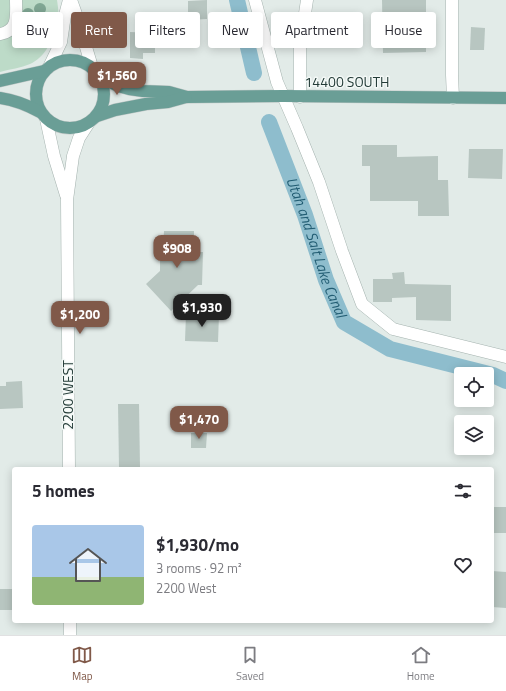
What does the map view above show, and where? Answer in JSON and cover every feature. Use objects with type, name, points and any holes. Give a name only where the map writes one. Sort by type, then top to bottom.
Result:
[{"type":"main road","points":[[0,81],[47,69],[58,62],[69,60],[80,61],[95,71],[103,84],[105,95],[102,107],[92,120],[78,128],[67,129],[57,126],[28,105],[0,98]]},
{"type":"main road","points":[[43,116],[36,103],[35,93],[37,83],[47,69]]},
{"type":"main road","name":"14400 SOUTH","points":[[95,71],[108,81],[118,86],[143,91],[169,92],[187,97]]},
{"type":"main road","name":"14400 SOUTH","points":[[92,120],[115,110],[146,104],[168,102],[187,97],[300,96],[506,98]]},
{"type":"street","points":[[0,34],[11,30],[14,25],[16,18],[16,0]]},
{"type":"street","points":[[47,69],[61,42],[65,15],[70,0]]},
{"type":"street","points":[[70,0],[95,71]]},
{"type":"street","points":[[255,0],[277,82],[298,128],[319,182],[362,304],[393,329],[506,357]]},
{"type":"street","points":[[300,96],[300,47],[307,0]]},
{"type":"street","points":[[452,0],[453,98]]},
{"type":"street","name":"2200 WEST","points":[[43,116],[67,200]]},
{"type":"street","name":"2200 WEST","points":[[69,467],[67,200],[73,156],[79,138],[92,120]]},
{"type":"street","points":[[70,623],[70,635]]},
{"type":"green space","points":[[0,0],[57,0],[58,12],[12,12],[12,48],[47,48],[33,63],[0,72]]},
{"type":"building","points":[[207,0],[207,19],[200,19],[200,12],[188,12],[188,1]]},
{"type":"building","points":[[382,0],[426,0],[426,12],[382,12]]},
{"type":"building","points":[[471,27],[485,28],[484,50],[470,50]]},
{"type":"building","points":[[130,32],[135,32],[135,48],[155,48],[155,53],[143,53],[143,59],[130,58]]},
{"type":"building","points":[[383,48],[426,48],[426,52],[383,53]]},
{"type":"building","points":[[362,145],[397,145],[397,157],[438,156],[438,180],[448,180],[449,216],[418,216],[418,201],[370,201],[370,166],[362,166]]},
{"type":"building","points":[[469,149],[503,149],[502,179],[468,178]]},
{"type":"building","points":[[164,231],[194,231],[194,252],[203,252],[202,285],[198,285],[171,311],[146,284],[160,271],[160,251],[163,249]]},
{"type":"building","points":[[404,272],[405,284],[451,285],[451,321],[416,320],[416,297],[392,298],[392,302],[373,302],[373,279],[393,279],[392,273]]},
{"type":"building","points":[[186,314],[219,315],[218,342],[185,341]]},
{"type":"building","points":[[22,381],[23,408],[0,409],[0,386],[6,386],[6,382]]},
{"type":"building","points":[[118,404],[139,404],[140,467],[119,467]]},
{"type":"building","points":[[191,433],[207,433],[206,448],[191,448]]},
{"type":"building","points":[[494,507],[506,507],[506,533],[494,533]]},
{"type":"building","points":[[494,571],[506,572],[506,608],[494,607]]},
{"type":"building","points":[[0,589],[12,589],[12,610],[0,610]]},
{"type":"waterway","name":"Utah and Salt Lake Canal","points":[[237,0],[254,73]]},
{"type":"waterway","name":"Utah and Salt Lake Canal","points":[[269,122],[305,215],[326,280],[344,322],[390,349],[493,375],[506,381]]}]
